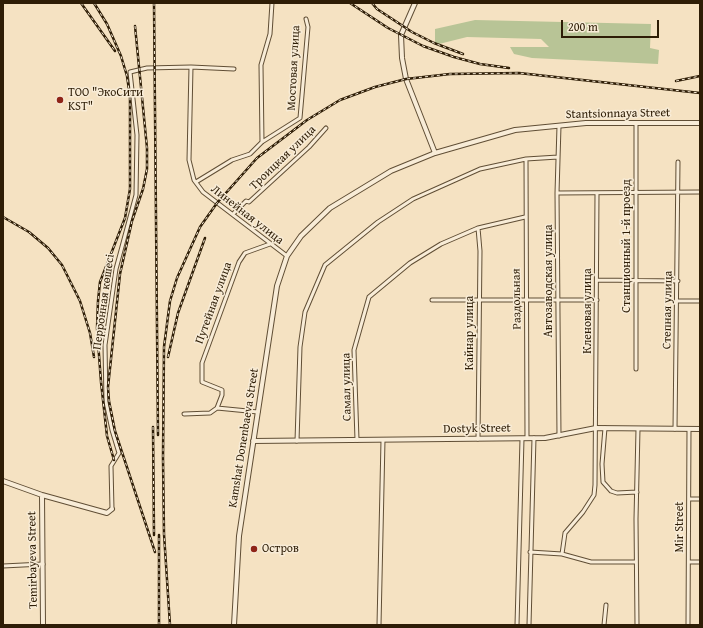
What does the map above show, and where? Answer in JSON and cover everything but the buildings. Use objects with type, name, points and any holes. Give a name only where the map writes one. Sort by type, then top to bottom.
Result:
[{"type":"street","points":[[196,182],[232,160],[250,154],[262,142],[260,66],[270,34],[272,3]]},
{"type":"street","points":[[415,3],[401,35],[402,58],[406,79],[435,152]]},
{"type":"street","name":"Мостовая улица","points":[[262,142],[300,118],[308,27],[306,19]]},
{"type":"street","points":[[191,67],[234,69]]},
{"type":"street","name":"Перронная көшесі","points":[[112,509],[111,466],[119,453],[106,402],[105,345],[116,268],[136,195],[137,135],[130,72],[147,68],[191,67]]},
{"type":"street","name":"Линейная улица","points":[[191,67],[189,160],[196,182],[203,192],[287,256]]},
{"type":"street","name":"Stantsionnaya Street","points":[[287,256],[301,236],[330,208],[392,171],[435,152],[515,130],[586,123],[700,123]]},
{"type":"street","name":"Станционный 1-й проезд","points":[[636,123],[636,369]]},
{"type":"street","name":"Автозаводская улица","points":[[559,126],[557,193],[559,437]]},
{"type":"street","name":"Троицкая улица","points":[[233,214],[246,201],[249,202],[309,147],[326,128]]},
{"type":"street","points":[[297,441],[301,340],[305,312],[325,266],[378,222],[413,199],[480,169],[526,159],[558,157]]},
{"type":"street","name":"Раздольная","points":[[526,159],[525,217],[528,438]]},
{"type":"street","name":"Степная улица","points":[[675,429],[678,301],[678,162]]},
{"type":"street","points":[[557,193],[598,194],[637,192],[700,192]]},
{"type":"street","name":"Кленовая улица","points":[[562,554],[565,533],[583,512],[594,495],[598,194]]},
{"type":"street","name":"Самал улица","points":[[357,440],[354,350],[369,297],[410,263],[441,244],[478,228],[525,217]]},
{"type":"street","name":"Кайнар улица","points":[[478,228],[480,300],[478,439]]},
{"type":"street","name":"Путейная улица","points":[[217,408],[222,395],[222,390],[202,382],[202,363],[238,262],[245,253],[270,244]]},
{"type":"street","name":"Kamshat Donenbaeva Street","points":[[234,625],[239,536],[277,286],[287,256]]},
{"type":"street","points":[[597,280],[678,281]]},
{"type":"street","points":[[432,300],[597,300]]},
{"type":"street","points":[[678,301],[700,301]]},
{"type":"street","points":[[184,414],[210,413],[217,408],[258,412]]},
{"type":"street","name":"Dostyk Street","points":[[254,442],[522,439],[559,437],[596,428],[700,429]]},
{"type":"street","points":[[605,428],[602,464],[603,482],[611,491],[617,493],[637,492]]},
{"type":"street","points":[[637,625],[636,562],[638,428]]},
{"type":"street","name":"Mir Street","points":[[688,625],[689,429]]},
{"type":"street","points":[[529,625],[534,438]]},
{"type":"street","points":[[518,625],[522,439]]},
{"type":"street","points":[[379,625],[383,440]]},
{"type":"street","points":[[3,481],[42,495],[107,513],[112,509]]},
{"type":"street","name":"Temirbayeva Street","points":[[42,495],[43,625]]},
{"type":"street","points":[[689,499],[700,499]]},
{"type":"street","points":[[530,552],[562,554],[591,562],[636,562]]},
{"type":"street","points":[[689,562],[700,562]]},
{"type":"street","points":[[3,566],[43,564]]},
{"type":"street","points":[[604,625],[606,605]]},
{"type":"green space","points":[[475,20],[651,24],[650,48],[659,50],[658,64],[532,58],[514,54],[510,47],[549,47],[541,39],[467,37],[435,45],[435,29]]},
{"type":"railway","points":[[81,3],[115,51]]},
{"type":"railway","points":[[94,3],[107,24],[121,56],[127,76],[130,97],[130,189],[125,218],[100,282],[98,301],[97,328],[101,382],[107,436],[114,460]]},
{"type":"railway","points":[[154,3],[158,435]]},
{"type":"railway","points":[[350,3],[388,28],[423,46],[480,64],[509,68]]},
{"type":"railway","points":[[372,3],[377,9],[412,32],[434,43],[463,54]]},
{"type":"railway","points":[[135,26],[147,148],[147,169],[143,189],[132,221],[120,274],[108,387],[109,401],[115,431],[155,552]]},
{"type":"railway","points":[[170,625],[164,534],[163,458],[164,347],[170,301],[177,278],[200,227],[217,203],[257,158],[307,120],[340,100],[375,87],[406,79],[450,74],[519,73],[700,93]]},
{"type":"railway","points":[[676,81],[700,76]]},
{"type":"railway","points":[[3,217],[29,232],[48,248],[62,265],[80,301],[90,333],[94,357]]},
{"type":"railway","points":[[168,357],[178,313],[205,238]]},
{"type":"railway","points":[[153,427],[154,535]]},
{"type":"railway","points":[[159,535],[159,625]]},
{"type":"place","name":"ТОО \"ЭкоСити KST\"","points":[[60,100]]},
{"type":"place","name":"Остров","points":[[254,549]]}]
